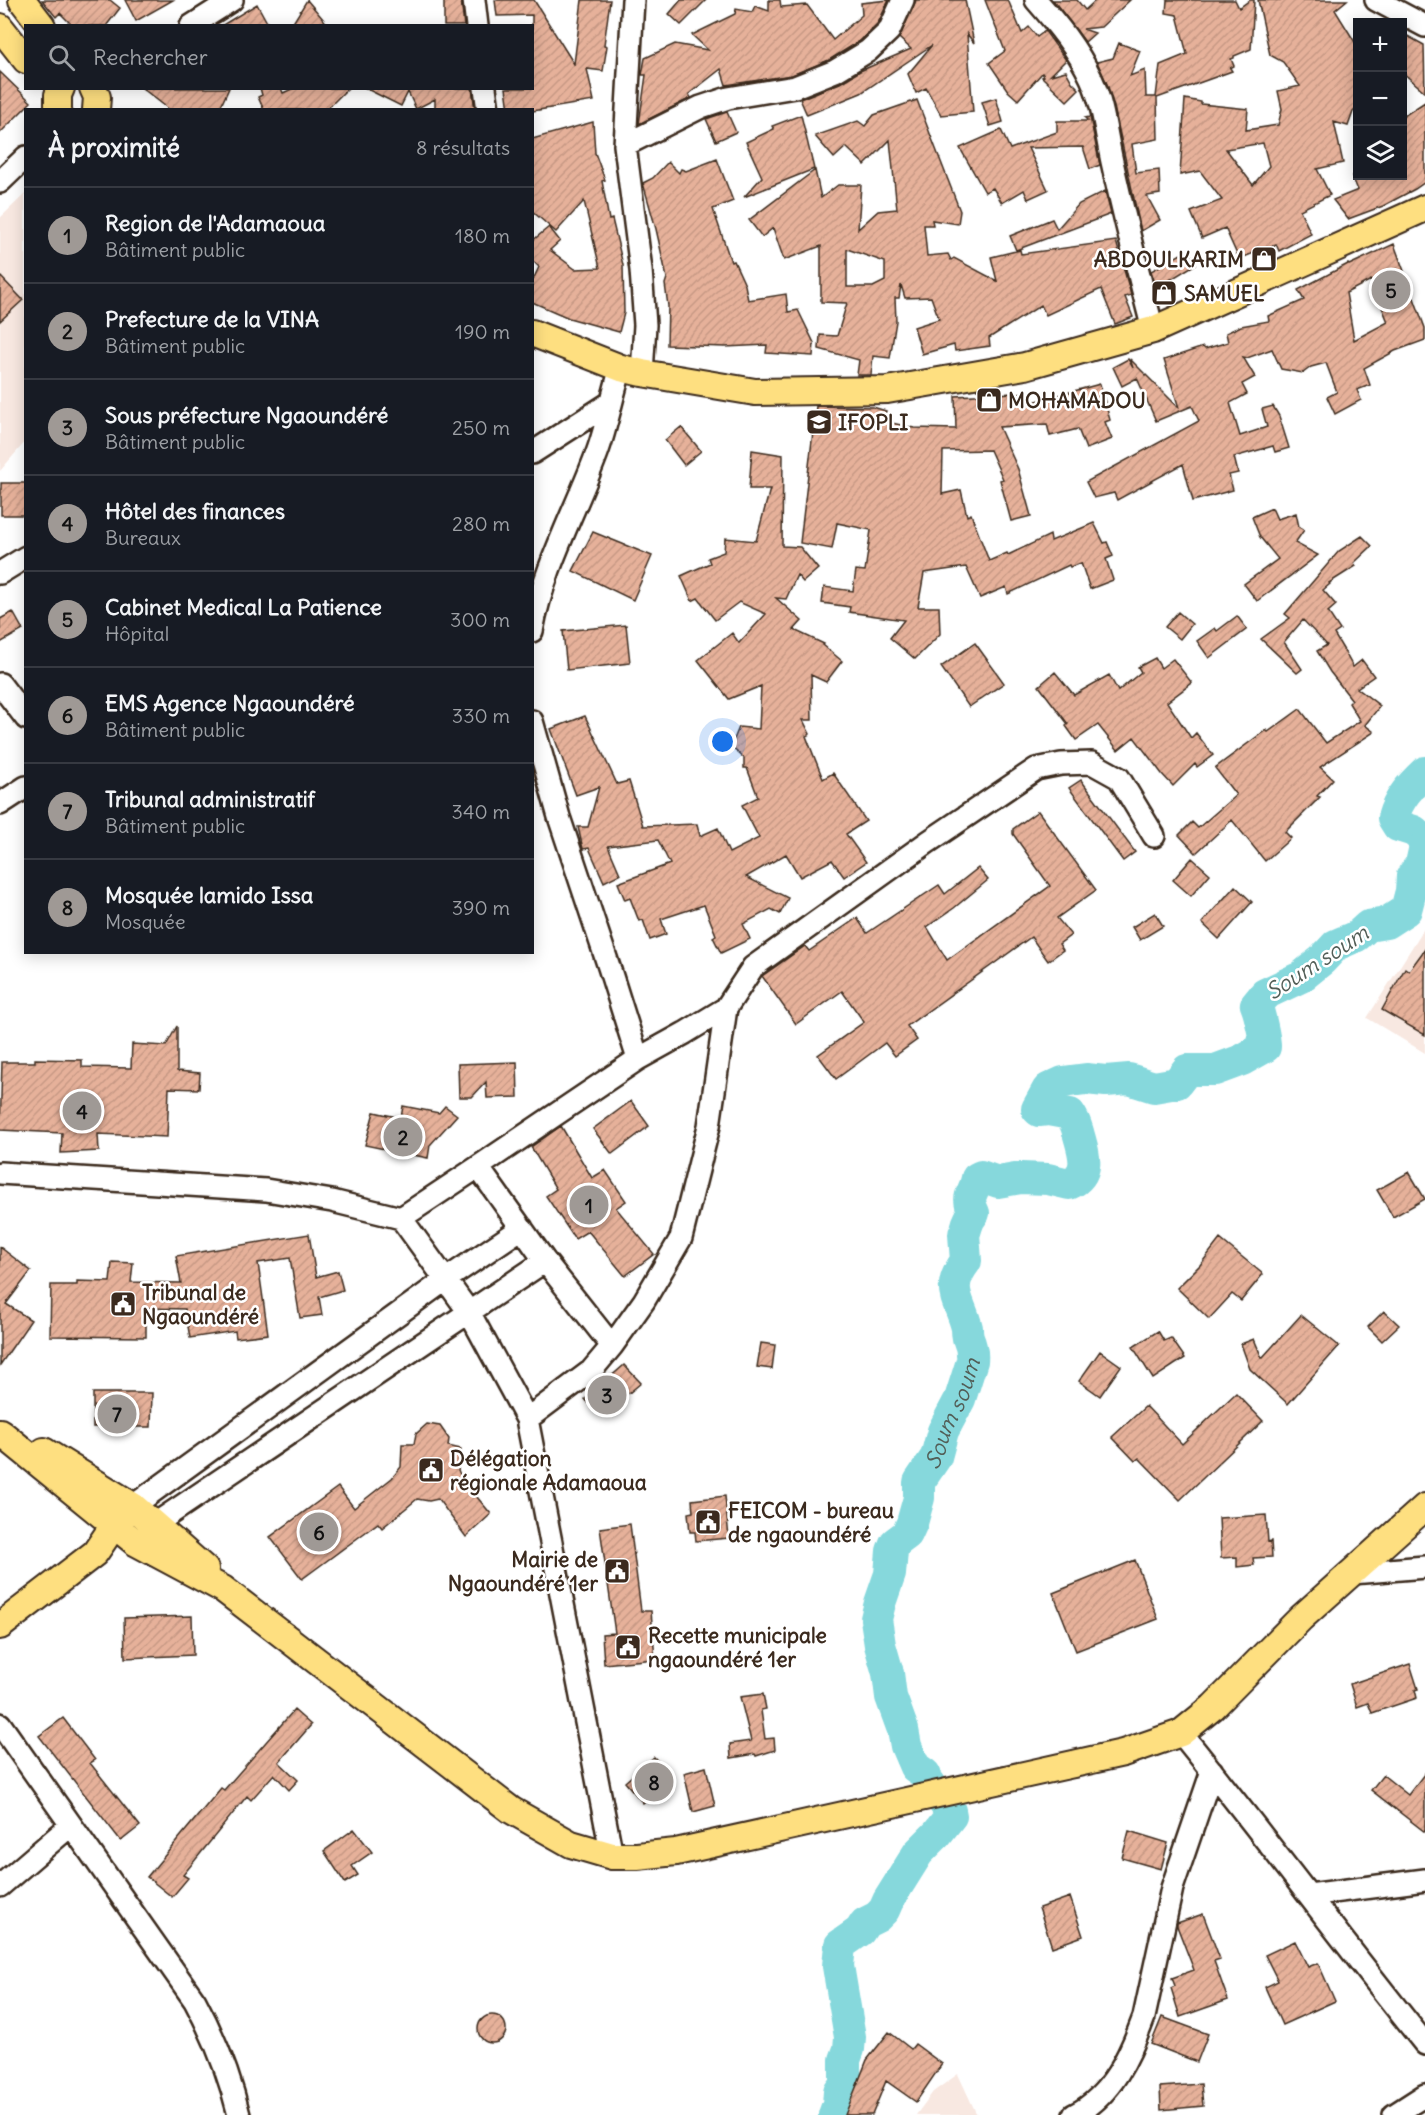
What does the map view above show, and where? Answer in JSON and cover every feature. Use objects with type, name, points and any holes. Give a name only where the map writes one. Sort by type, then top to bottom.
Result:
[{"type":"main road","points":[[22,0],[40,24]]},
{"type":"main road","points":[[0,27],[24,57]]},
{"type":"main road","points":[[534,334],[631,371],[755,392],[887,390],[1025,366],[1153,330],[1425,208]]},
{"type":"main road","points":[[0,1431],[24,1440],[133,1506],[200,1563],[223,1589]]},
{"type":"main road","points":[[0,1431],[135,1542],[223,1589],[511,1810],[571,1844],[612,1856],[676,1852],[1123,1753],[1181,1733],[1213,1707],[1301,1618],[1425,1507]]},
{"type":"main road","points":[[0,1626],[94,1553],[114,1525],[133,1506]]},
{"type":"main road","points":[[94,1553],[135,1542],[155,1524]]},
{"type":"street","points":[[194,24],[232,0]]},
{"type":"street","points":[[474,0],[477,24]]},
{"type":"street","points":[[534,622],[559,543],[597,452],[610,403],[631,371],[645,325],[641,270],[625,145],[633,0]]},
{"type":"street","points":[[625,145],[701,107],[728,98],[795,87],[835,71],[868,51],[889,31],[903,0]]},
{"type":"street","points":[[1036,0],[1064,32],[1090,77],[1101,102],[1108,145],[1153,330]]},
{"type":"street","points":[[1376,0],[1425,26]]},
{"type":"street","points":[[485,90],[488,108]]},
{"type":"street","points":[[0,182],[24,159]]},
{"type":"street","points":[[534,452],[610,403]]},
{"type":"street","points":[[0,573],[24,558]]},
{"type":"street","points":[[0,684],[24,715]]},
{"type":"street","points":[[534,728],[559,817],[638,1059]]},
{"type":"street","points":[[526,1419],[591,1371],[644,1301],[681,1238],[709,1126],[726,1008],[753,967],[928,842],[1036,769],[1061,764],[1092,763],[1119,778],[1154,836]]},
{"type":"street","points":[[0,804],[24,788]]},
{"type":"street","points":[[401,1218],[638,1059],[726,1008]]},
{"type":"street","points":[[478,1167],[545,1261],[612,1346]]},
{"type":"street","points":[[0,1173],[266,1190],[332,1201],[401,1218],[469,1312],[526,1419],[612,1856]]},
{"type":"street","points":[[133,1506],[445,1280],[522,1228]]},
{"type":"street","points":[[155,1524],[545,1261]]},
{"type":"street","points":[[1352,1573],[1425,1567]]},
{"type":"street","points":[[0,1724],[195,2001],[213,2034],[233,2089],[239,2115]]},
{"type":"street","points":[[1181,1733],[1425,2044]]},
{"type":"street","points":[[1080,2114],[1112,2085],[1144,2017],[1172,1888],[1212,1771]]},
{"type":"street","points":[[0,1886],[71,1825]]},
{"type":"street","points":[[1309,1895],[1425,1880]]},
{"type":"street","points":[[1394,2115],[1425,2095]]},
{"type":"shaded area","points":[[24,195],[24,443],[0,471],[0,218]]},
{"type":"shaded area","points":[[1425,927],[1425,1053],[1367,1018]]},
{"type":"shaded area","points":[[958,2074],[977,2115],[916,2115],[933,2092]]},
{"type":"building","points":[[42,0],[110,0],[120,8],[108,24],[71,24],[60,13],[56,17]]},
{"type":"building","points":[[125,0],[173,0],[136,21]]},
{"type":"building","points":[[307,0],[327,24],[292,24]]},
{"type":"building","points":[[444,0],[461,0],[464,24],[444,24]]},
{"type":"building","points":[[495,0],[534,0],[574,64],[582,0],[610,0],[603,71],[587,69],[594,101],[534,111],[534,108],[509,108],[506,90],[534,90],[534,24],[532,24],[532,15],[497,16]]},
{"type":"building","points":[[681,0],[706,0],[681,25],[669,14]]},
{"type":"building","points":[[769,0],[780,0],[781,7],[807,5],[833,40],[862,15],[861,3],[889,0],[878,23],[860,41],[829,60],[792,75],[726,85],[721,69],[689,94],[691,98],[639,124],[646,75],[642,75],[645,58],[675,44],[708,50],[692,35],[735,14],[736,9],[752,12],[755,6],[769,11]]},
{"type":"building","points":[[916,0],[965,0],[974,43],[967,34],[973,112],[941,115],[926,88],[916,93],[908,74],[932,45],[861,93],[807,115],[800,99],[840,83],[860,71],[911,49],[899,38]]},
{"type":"building","points":[[985,0],[1008,0],[1022,33],[1029,27],[1037,37],[1045,31],[1066,60],[1051,75],[1066,71],[1079,89],[1067,101],[1042,77],[1044,76],[1042,73],[1018,100],[1008,91],[989,63],[1005,51]]},
{"type":"building","points":[[1053,0],[1077,0],[1085,10],[1096,0],[1130,0],[1101,27],[1083,29],[1095,33],[1085,42]]},
{"type":"building","points":[[1167,0],[1235,0],[1239,8],[1250,0],[1254,0],[1251,49],[1231,59],[1234,66],[1230,68],[1232,71],[1157,98],[1158,139],[1132,144],[1136,173],[1159,170],[1160,194],[1147,196],[1160,220],[1141,231],[1114,107],[1097,62],[1113,58],[1119,43],[1140,51],[1130,76],[1145,70],[1146,97],[1156,97],[1160,65],[1187,54],[1177,15],[1166,13]]},
{"type":"building","points":[[1258,0],[1347,0],[1335,10],[1353,39],[1353,112],[1348,126],[1334,122],[1343,163],[1317,169],[1330,195],[1300,210],[1311,234],[1279,251],[1276,244],[1239,259],[1225,228],[1202,238],[1191,212],[1222,200],[1200,171],[1180,175],[1185,99],[1201,102],[1201,104],[1248,109],[1246,130],[1278,125],[1282,109],[1278,91],[1300,86],[1283,62],[1270,55]],"holes":[[[1263,143],[1269,166],[1253,185],[1226,149]]]},
{"type":"building","points":[[257,4],[268,24],[224,24]]},
{"type":"building","points":[[1407,36],[1424,45],[1425,92],[1407,76]]},
{"type":"building","points":[[0,72],[31,102],[0,133]]},
{"type":"building","points":[[145,90],[228,90],[220,108],[167,108]]},
{"type":"building","points":[[261,90],[282,90],[283,93],[290,90],[346,90],[328,108],[263,108],[258,97],[262,95]]},
{"type":"building","points":[[369,90],[472,90],[475,108],[435,108],[435,99],[416,108],[408,92],[401,106]]},
{"type":"building","points":[[996,98],[1003,122],[990,126],[982,102]]},
{"type":"building","points":[[917,100],[960,211],[958,224],[932,220],[933,225],[924,225],[927,256],[948,254],[951,260],[954,258],[997,281],[991,257],[1020,250],[1021,254],[1116,241],[1131,295],[1125,297],[1133,317],[1115,324],[1101,289],[1046,315],[1041,305],[989,338],[990,346],[955,351],[954,345],[922,354],[914,327],[939,319],[931,297],[905,298],[901,285],[899,298],[895,298],[896,321],[890,358],[873,356],[871,375],[857,375],[859,360],[819,349],[820,335],[837,336],[847,303],[821,302],[821,246],[784,260],[773,228],[762,237],[749,220],[815,170],[821,198],[838,185],[861,185],[858,229],[878,211],[897,209],[890,140],[865,165],[846,147],[834,158],[815,136],[858,121],[865,126],[874,115]],"holes":[[[847,249],[885,262],[885,281],[873,287],[847,287]]]},
{"type":"building","points":[[1425,102],[1425,182],[1383,206],[1348,219],[1333,200],[1358,190],[1354,180],[1407,180],[1407,114]]},
{"type":"building","points":[[727,112],[736,132],[716,141],[706,119]]},
{"type":"building","points":[[801,115],[814,169],[744,197],[762,177],[746,142],[774,129],[772,126]]},
{"type":"building","points":[[1090,117],[1100,165],[1090,169],[1083,147],[1028,148],[1048,190],[1028,199],[1024,190],[1002,203],[993,188],[985,192],[960,148],[1001,130],[1010,149],[1057,132],[1057,121],[1088,121],[1085,118]]},
{"type":"building","points":[[593,122],[595,153],[605,180],[602,181],[609,220],[612,219],[623,265],[624,313],[619,332],[569,318],[534,303],[534,278],[539,267],[534,262],[534,239],[549,227],[560,241],[550,250],[575,269],[600,268],[584,201],[556,232],[534,213],[534,138]]},
{"type":"building","points":[[717,159],[733,201],[713,209],[731,262],[734,261],[745,285],[748,300],[786,294],[788,312],[798,310],[814,343],[813,356],[766,353],[767,345],[725,347],[667,345],[668,306],[665,284],[667,278],[643,183],[653,178],[668,162],[679,173],[681,169],[686,171]]},
{"type":"building","points":[[1105,191],[1111,214],[1016,250],[1010,236],[1052,219],[1057,229],[1079,204]]},
{"type":"building","points":[[1394,244],[1425,328],[1425,340],[1395,351],[1364,368],[1370,385],[1357,390],[1361,400],[1335,414],[1327,397],[1337,392],[1326,363],[1311,367],[1303,373],[1281,369],[1272,349],[1247,358],[1243,357],[1255,377],[1242,384],[1247,394],[1230,403],[1240,436],[1267,427],[1262,409],[1273,406],[1279,416],[1289,448],[1275,452],[1273,446],[1234,457],[1238,473],[1229,475],[1233,490],[1193,501],[1183,464],[1117,500],[1114,493],[1094,498],[1086,482],[1199,421],[1192,406],[1156,421],[1137,378],[1122,386],[1113,367],[1128,359],[1133,368],[1130,359],[1179,408],[1164,360],[1203,347],[1205,349],[1228,342],[1226,333],[1241,326],[1269,321],[1268,316],[1304,300],[1298,290]],"holes":[[[1371,280],[1388,322],[1354,340],[1346,293]]]},
{"type":"building","points":[[1188,250],[1196,264],[1168,281],[1173,291],[1160,298],[1151,271]]},
{"type":"building","points":[[0,276],[23,300],[0,321]]},
{"type":"building","points":[[1100,384],[1110,420],[1105,422],[1112,439],[1086,449],[1078,429],[1050,436],[1047,424],[999,427],[1018,469],[1031,516],[1011,521],[1000,480],[1003,479],[990,450],[943,451],[942,494],[961,490],[967,516],[971,514],[989,561],[1007,553],[1008,555],[1050,535],[1051,541],[1094,523],[1113,556],[1106,559],[1113,580],[1090,589],[1081,563],[1070,567],[1069,565],[1008,594],[1006,587],[980,598],[966,567],[924,573],[918,607],[939,607],[940,634],[915,659],[890,638],[904,620],[849,612],[850,607],[822,603],[824,587],[853,591],[856,570],[865,571],[871,530],[837,523],[832,549],[800,543],[816,406],[873,407],[886,411],[883,421],[914,428],[956,429],[955,396],[1033,392],[1033,402]]},
{"type":"building","points":[[681,427],[701,451],[684,465],[665,440]]},
{"type":"building","points":[[752,450],[783,455],[782,546],[800,547],[818,569],[803,582],[797,575],[786,599],[776,598],[802,621],[794,630],[824,644],[842,661],[826,682],[811,675],[812,720],[803,720],[810,734],[806,736],[823,779],[833,773],[866,821],[846,834],[866,862],[844,877],[832,860],[800,877],[786,854],[746,877],[788,898],[780,914],[771,909],[743,924],[750,939],[721,953],[713,937],[716,935],[704,905],[661,919],[666,934],[650,940],[643,920],[639,921],[630,898],[625,900],[618,883],[670,864],[658,840],[608,846],[620,874],[604,882],[589,848],[583,849],[578,827],[588,827],[599,787],[576,795],[551,729],[585,716],[617,784],[629,781],[643,826],[697,824],[700,836],[718,828],[729,853],[759,838],[742,805],[758,797],[747,768],[744,768],[744,758],[731,747],[739,727],[759,729],[761,686],[729,699],[698,660],[732,633],[739,643],[766,614],[739,602],[715,620],[698,598],[692,601],[681,576],[710,563],[708,558],[724,552],[725,538],[756,541],[770,489],[749,489]]},
{"type":"building","points":[[1,483],[24,483],[24,515],[1,515]]},
{"type":"building","points":[[1272,508],[1277,519],[1296,513],[1299,527],[1304,530],[1295,543],[1318,555],[1257,601],[1244,584],[1278,559],[1260,537],[1252,517]]},
{"type":"building","points":[[593,532],[652,556],[633,600],[573,571]]},
{"type":"building","points":[[1362,536],[1372,546],[1354,563],[1356,566],[1329,583],[1323,590],[1336,605],[1328,612],[1340,630],[1334,634],[1353,667],[1362,660],[1374,676],[1357,688],[1380,706],[1365,725],[1374,732],[1320,767],[1333,779],[1317,796],[1320,797],[1285,832],[1291,838],[1265,861],[1232,820],[1196,853],[1179,835],[1192,822],[1198,828],[1236,795],[1215,768],[1266,730],[1268,732],[1300,709],[1326,743],[1360,721],[1349,703],[1352,700],[1317,651],[1327,645],[1303,620],[1284,642],[1302,669],[1297,673],[1261,639],[1290,618],[1285,614],[1339,551]]},
{"type":"building","points":[[13,612],[23,630],[0,643],[0,619]]},
{"type":"building","points":[[1178,612],[1192,624],[1180,639],[1165,627]]},
{"type":"building","points":[[1237,616],[1247,629],[1209,658],[1197,641],[1215,628],[1217,631]]},
{"type":"building","points":[[626,625],[630,663],[567,670],[563,631]]},
{"type":"building","points":[[975,643],[1004,683],[969,707],[941,667]]},
{"type":"building","points":[[1155,658],[1161,668],[1173,659],[1192,683],[1167,702],[1191,738],[1196,733],[1213,755],[1197,767],[1195,764],[1173,786],[1134,737],[1118,750],[1098,725],[1076,740],[1066,726],[1068,724],[1039,686],[1055,672],[1074,695],[1109,675],[1118,691],[1141,672],[1138,667]]},
{"type":"building","points":[[1081,780],[1135,852],[1123,861],[1069,788]]},
{"type":"building","points":[[1038,811],[1096,890],[1057,918],[1071,935],[1059,944],[1063,950],[1048,961],[1031,937],[907,1026],[917,1040],[895,1056],[885,1043],[836,1079],[818,1055],[864,1022],[842,991],[796,1024],[762,976],[805,946],[809,951],[857,918],[867,933],[939,885],[945,894],[978,868],[988,880],[927,927],[947,960],[1050,886],[1013,834],[1013,829]]},
{"type":"building","points":[[1192,858],[1210,874],[1191,896],[1173,880]]},
{"type":"building","points":[[1235,886],[1252,902],[1219,939],[1202,923]]},
{"type":"building","points":[[1155,913],[1163,926],[1140,940],[1132,927]]},
{"type":"building","points":[[1425,949],[1425,1035],[1382,1010],[1405,968],[1409,971]]},
{"type":"building","points":[[177,1026],[177,1071],[200,1073],[199,1089],[169,1088],[167,1137],[98,1134],[99,1151],[61,1153],[62,1133],[0,1130],[2,1062],[35,1062],[35,1059],[82,1060],[82,1067],[131,1068],[132,1044],[166,1046]]},
{"type":"building","points":[[517,1062],[518,1097],[487,1098],[486,1082],[472,1097],[459,1097],[458,1064]]},
{"type":"building","points":[[631,1101],[649,1126],[612,1154],[593,1129]]},
{"type":"building","points":[[403,1106],[439,1113],[445,1106],[457,1115],[430,1145],[428,1158],[365,1145],[374,1112],[401,1118]]},
{"type":"building","points":[[561,1126],[592,1178],[605,1170],[626,1201],[616,1208],[654,1254],[625,1276],[588,1231],[575,1239],[546,1196],[556,1189],[531,1147]]},
{"type":"building","points":[[1409,1172],[1425,1199],[1393,1217],[1377,1190]]},
{"type":"building","points":[[309,1234],[316,1277],[338,1271],[343,1290],[319,1297],[322,1315],[300,1318],[290,1258],[258,1263],[268,1334],[236,1338],[235,1331],[190,1338],[185,1309],[146,1308],[146,1337],[50,1336],[51,1285],[77,1285],[77,1281],[110,1282],[112,1262],[133,1263],[131,1282],[181,1283],[176,1256]]},
{"type":"building","points":[[1220,1239],[1263,1274],[1241,1301],[1232,1294],[1209,1319],[1177,1288],[1200,1265]]},
{"type":"building","points":[[0,1247],[31,1271],[6,1304],[31,1320],[0,1365]]},
{"type":"building","points":[[1384,1311],[1399,1325],[1382,1341],[1368,1327]]},
{"type":"building","points":[[1301,1315],[1339,1346],[1288,1404],[1250,1369],[1241,1344],[1254,1339],[1262,1358]]},
{"type":"building","points":[[1158,1331],[1164,1341],[1171,1338],[1185,1358],[1153,1379],[1133,1347]]},
{"type":"building","points":[[761,1343],[775,1345],[772,1369],[757,1367]]},
{"type":"building","points":[[1100,1351],[1121,1366],[1100,1396],[1079,1381]]},
{"type":"building","points":[[624,1365],[641,1383],[616,1404],[610,1397],[594,1410],[585,1399]]},
{"type":"building","points":[[93,1393],[152,1393],[151,1427],[93,1427]]},
{"type":"building","points":[[1236,1393],[1263,1421],[1180,1500],[1139,1458],[1135,1461],[1112,1437],[1146,1406],[1182,1444]]},
{"type":"building","points":[[427,1424],[440,1426],[449,1439],[448,1446],[461,1449],[458,1470],[462,1479],[491,1514],[466,1537],[438,1499],[429,1501],[417,1499],[382,1528],[378,1523],[302,1579],[270,1537],[338,1487],[354,1508],[392,1478],[401,1467],[402,1444],[414,1444],[416,1434]]},
{"type":"building","name":"FEICOM - bureau de ngaoundéré","points":[[725,1496],[729,1538],[696,1541],[695,1532],[690,1532],[688,1513],[693,1512],[692,1500]]},
{"type":"building","points":[[1266,1515],[1268,1542],[1271,1541],[1272,1557],[1253,1558],[1254,1565],[1237,1567],[1237,1557],[1221,1558],[1219,1518]]},
{"type":"building","points":[[630,1524],[641,1611],[651,1611],[655,1659],[604,1664],[602,1634],[615,1633],[600,1528]]},
{"type":"building","points":[[1135,1560],[1158,1619],[1076,1651],[1053,1593]]},
{"type":"building","points":[[192,1616],[193,1655],[125,1658],[124,1618]]},
{"type":"building","points":[[1410,1664],[1418,1689],[1415,1690],[1417,1698],[1372,1713],[1368,1703],[1357,1707],[1350,1684]]},
{"type":"building","points":[[763,1694],[766,1709],[761,1710],[765,1739],[774,1738],[775,1750],[756,1756],[755,1754],[731,1758],[730,1744],[751,1741],[740,1697]]},
{"type":"building","points":[[294,1710],[311,1725],[279,1762],[298,1780],[289,1790],[274,1774],[251,1800],[247,1796],[183,1875],[188,1878],[172,1897],[147,1877],[221,1788],[224,1790]]},
{"type":"building","points":[[63,1718],[95,1760],[90,1763],[140,1826],[121,1841],[39,1736]]},
{"type":"building","points":[[654,1757],[672,1778],[643,1803],[625,1782]]},
{"type":"building","points":[[706,1767],[715,1806],[693,1812],[684,1773]]},
{"type":"building","points":[[1425,1773],[1425,1832],[1371,1790],[1383,1775],[1408,1795]]},
{"type":"building","points":[[354,1829],[372,1852],[352,1866],[358,1875],[345,1883],[324,1851]]},
{"type":"building","points":[[1129,1831],[1168,1843],[1161,1869],[1122,1858]]},
{"type":"building","points":[[1070,1897],[1083,1936],[1052,1947],[1039,1908]]},
{"type":"building","points":[[1203,1914],[1220,1959],[1214,1961],[1228,2000],[1180,2017],[1171,1988],[1175,1986],[1172,1978],[1194,1970],[1177,1923]]},
{"type":"building","points":[[1295,1941],[1308,1967],[1318,1963],[1335,2001],[1282,2025],[1265,1987],[1278,1981],[1265,1955]]},
{"type":"building","points":[[492,2015],[502,2019],[506,2029],[502,2039],[492,2043],[482,2039],[478,2029],[482,2019]]},
{"type":"building","points":[[1162,2017],[1208,2034],[1197,2062],[1151,2044]]},
{"type":"building","points":[[889,2032],[911,2049],[915,2044],[942,2064],[916,2102],[886,2081],[872,2115],[845,2115],[867,2060]]},
{"type":"building","points":[[1201,2084],[1203,2106],[1161,2110],[1160,2087]]},
{"type":"waterway","name":"Soum soum","points":[[1425,772],[1406,793],[1393,818],[1398,826],[1414,831],[1425,841]]},
{"type":"waterway","name":"Soum soum","points":[[834,2115],[839,2092],[845,2084],[845,2060],[850,2037],[838,1966],[840,1945],[884,1910],[918,1853],[951,1816],[925,1774],[915,1767],[906,1746],[903,1730],[891,1697],[876,1619],[890,1574],[892,1551],[895,1543],[907,1534],[912,1523],[919,1498],[919,1482],[936,1457],[943,1431],[960,1399],[972,1361],[967,1328],[955,1287],[959,1271],[966,1261],[964,1234],[974,1213],[970,1198],[977,1178],[981,1176],[998,1182],[1021,1178],[1048,1179],[1069,1184],[1081,1174],[1084,1168],[1082,1147],[1077,1127],[1070,1114],[1037,1109],[1048,1089],[1063,1082],[1086,1079],[1106,1081],[1129,1079],[1154,1087],[1177,1083],[1187,1070],[1215,1070],[1242,1060],[1265,1047],[1256,1005],[1265,994],[1301,977],[1336,945],[1357,936],[1368,926],[1386,923],[1406,910],[1412,876],[1421,864],[1425,846]]},
{"type":"place","name":"ABDOULKARIM","points":[[1264,259]]},
{"type":"place","name":"Cabinet Medical La Patience","points":[[1391,290]]},
{"type":"place","name":"SAMUEL","points":[[1164,293]]},
{"type":"place","name":"MOHAMADOU","points":[[989,400]]},
{"type":"place","name":"IFOPLI","points":[[819,422]]},
{"type":"place","name":"Hôtel des finances","points":[[82,1111]]},
{"type":"place","name":"Prefecture de la VINA","points":[[403,1137]]},
{"type":"place","name":"Region de l'Adamaoua","points":[[589,1205]]},
{"type":"place","name":"Tribunal de Ngaoundéré","points":[[123,1304]]},
{"type":"place","name":"Sous préfecture Ngaoundéré","points":[[607,1395]]},
{"type":"place","name":"Tribunal administratif","points":[[117,1414]]},
{"type":"place","name":"Délégation régionale Adamaoua","points":[[431,1470]]},
{"type":"place","name":"FEICOM - bureau de ngaoundéré","points":[[708,1522]]},
{"type":"place","name":"EMS Agence Ngaoundéré","points":[[319,1532]]},
{"type":"place","name":"Mairie de Ngaoundéré 1er","points":[[617,1571]]},
{"type":"place","name":"Recette municipale ngaoundéré 1er","points":[[628,1647]]},
{"type":"place","name":"Mosquée lamido Issa","points":[[654,1782]]}]
